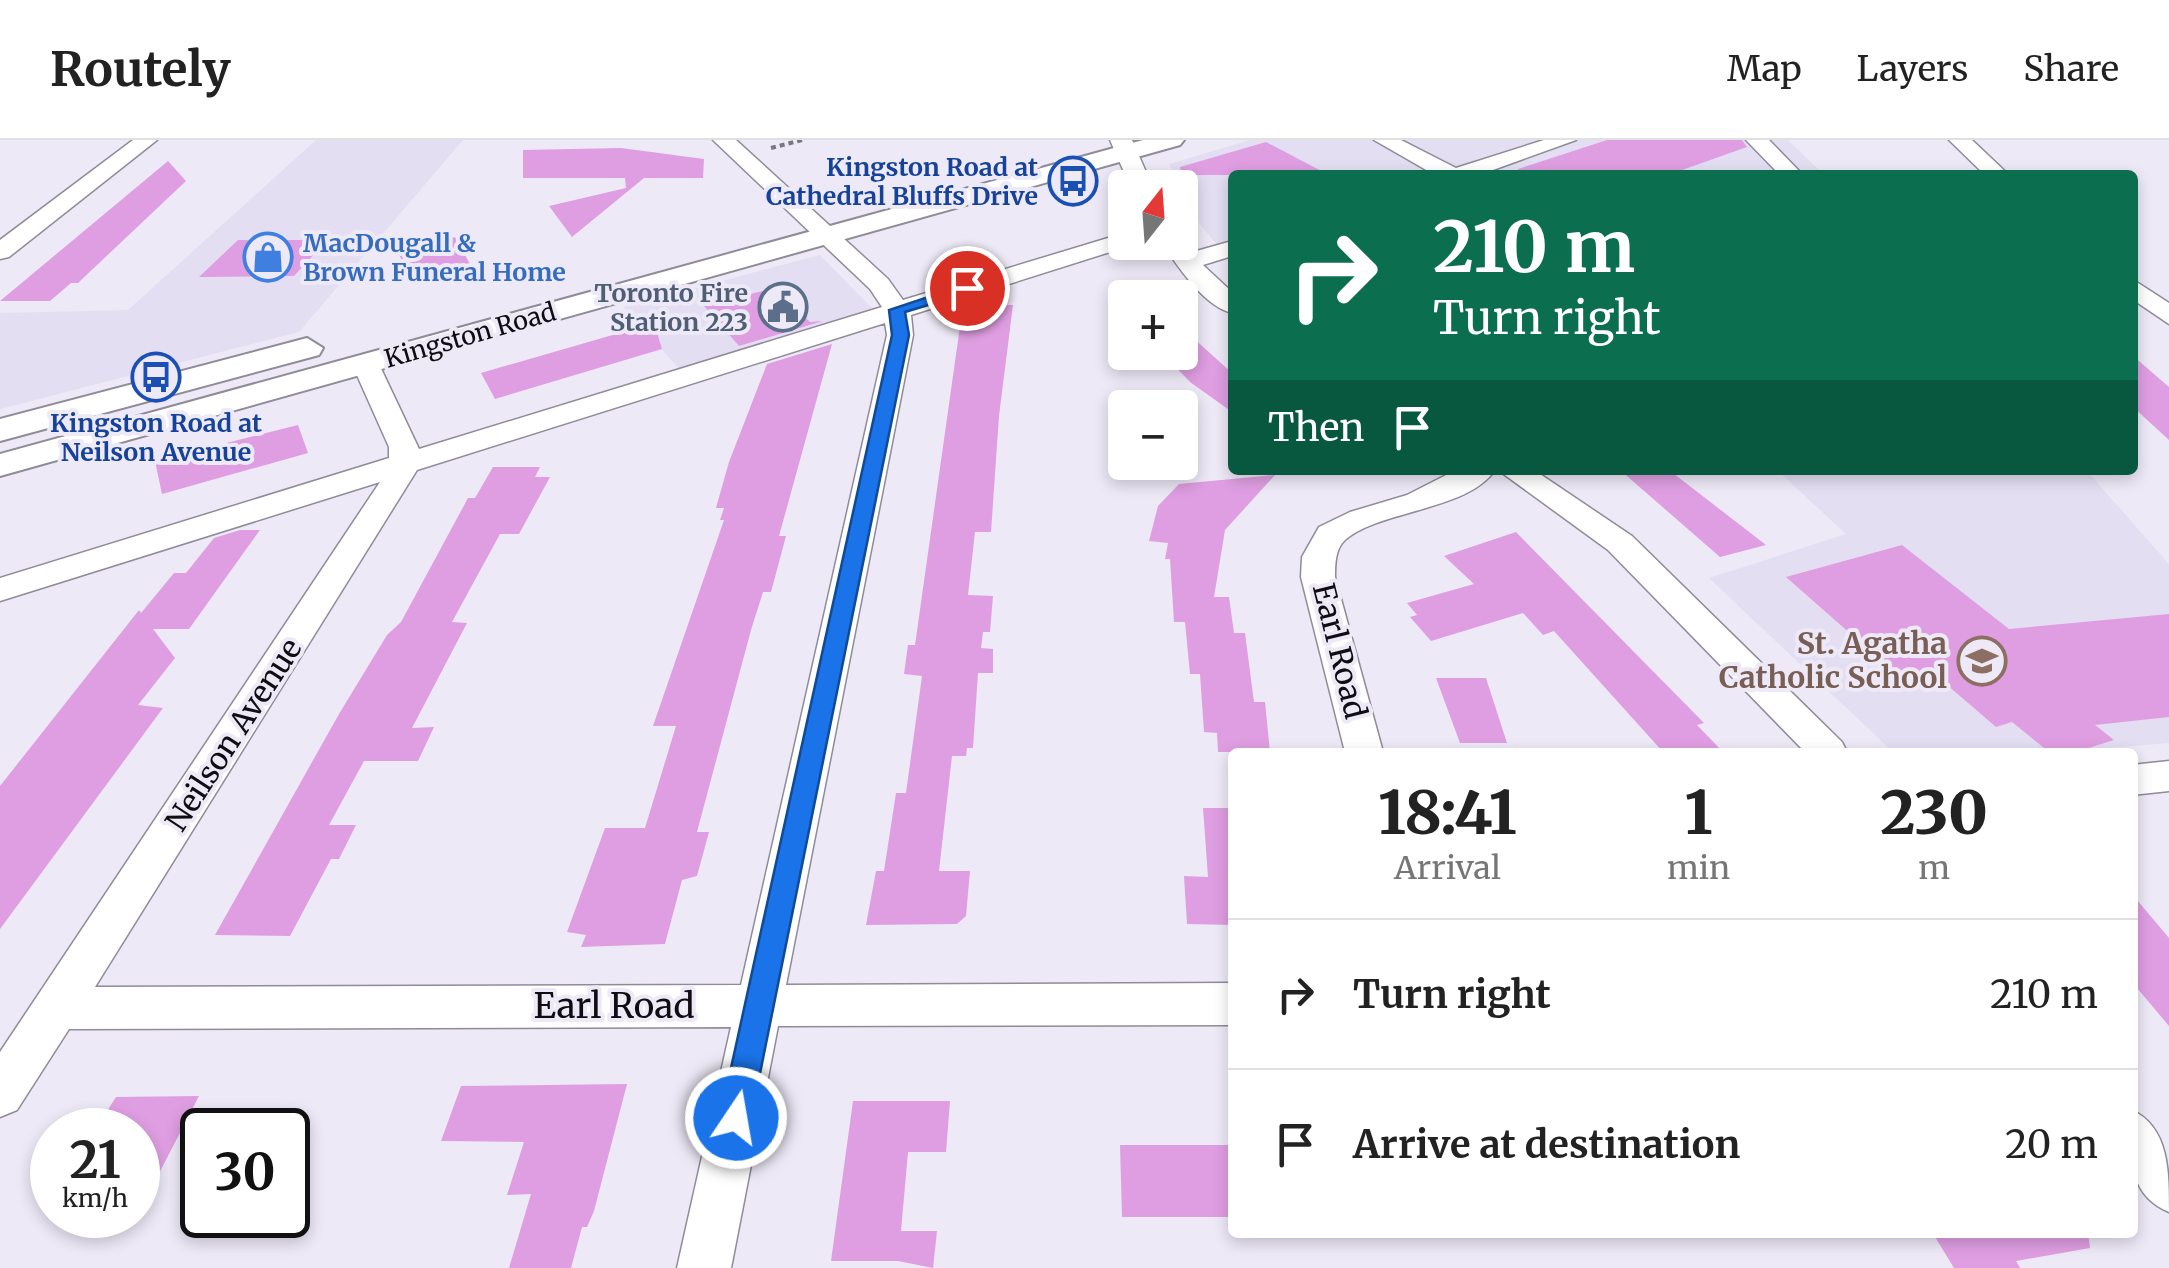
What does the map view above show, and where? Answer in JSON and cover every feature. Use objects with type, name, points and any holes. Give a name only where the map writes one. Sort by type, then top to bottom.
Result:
[{"type":"main road","name":"Kingston Road","points":[[0,465],[366,364],[1086,140]]},
{"type":"main road","name":"Kingston Road","points":[[0,430],[1128,143],[1171,140]]},
{"type":"street","points":[[0,252],[146,140]]},
{"type":"street","points":[[704,1268],[900,335],[897,310],[879,284],[724,140]]},
{"type":"street","points":[[1385,140],[1444,170]]},
{"type":"street","points":[[1470,170],[1564,140]]},
{"type":"street","points":[[1757,140],[1787,170]]},
{"type":"street","points":[[1960,140],[1993,170]]},
{"type":"street","points":[[1128,143],[1136,170]]},
{"type":"street","points":[[0,590],[1108,245]]},
{"type":"street","points":[[1198,251],[1228,248]]},
{"type":"street","points":[[1188,260],[1228,302]]},
{"type":"street","points":[[2138,291],[2169,316]]},
{"type":"street","points":[[366,364],[404,447],[405,464]]},
{"type":"street","name":"Neilson Avenue","points":[[0,1094],[388,498],[405,464]]},
{"type":"street","name":"Earl Road","points":[[1363,748],[1318,577],[1319,558],[1331,534],[1361,519],[1418,502],[1470,475]]},
{"type":"street","points":[[1520,475],[1620,543],[1824,748]]},
{"type":"street","points":[[2138,779],[2169,776]]},
{"type":"street","name":"Earl Road","points":[[56,1008],[1228,1004]]},
{"type":"street","points":[[2138,1142],[2169,1186]]},
{"type":"shaded area","points":[[316,140],[463,140],[299,332],[0,409],[0,313],[128,310]]},
{"type":"shaded area","points":[[1250,140],[1788,140],[1819,170],[1228,170],[1228,258],[1198,221],[1198,170],[1172,170],[1169,164]]},
{"type":"shaded area","points":[[820,255],[880,316],[686,376],[623,307]]},
{"type":"shaded area","name":"St. Agatha Catholic School","points":[[1782,475],[2090,475],[2169,564],[2169,743],[2110,748],[1889,748],[1709,578],[1846,534]]},
{"type":"building","points":[[1607,140],[1742,140],[1747,147],[1682,170],[1518,169]]},
{"type":"building","points":[[1266,142],[1319,170],[1228,170],[1228,175],[1198,175],[1198,170],[1180,170]]},
{"type":"building","points":[[621,148],[704,159],[703,178],[644,178],[572,237],[549,206],[626,188],[625,178],[523,178],[523,150]]},
{"type":"building","points":[[168,161],[186,181],[78,283],[71,283],[50,301],[0,301]]},
{"type":"building","points":[[455,237],[470,264],[414,283],[397,251]]},
{"type":"building","name":"MacDougall & Brown Funeral Home","points":[[238,240],[327,240],[294,276],[199,277]]},
{"type":"building","points":[[776,288],[810,322],[823,321],[739,346],[703,305]]},
{"type":"building","points":[[963,305],[1013,305],[999,416],[991,532],[975,532],[968,595],[993,596],[990,632],[983,632],[981,648],[993,649],[993,673],[978,673],[973,748],[967,748],[966,756],[952,756],[939,871],[970,871],[966,916],[957,924],[866,925],[876,871],[884,871],[896,793],[906,793],[922,676],[904,674],[908,645],[915,645]]},
{"type":"building","points":[[654,323],[662,349],[495,399],[481,373]]},
{"type":"building","points":[[1198,342],[1228,369],[1228,409],[1178,370],[1198,370]]},
{"type":"building","points":[[832,344],[779,536],[786,536],[771,592],[763,592],[751,630],[697,832],[709,832],[697,876],[682,880],[665,944],[581,947],[586,935],[567,932],[605,828],[645,828],[676,726],[653,726],[724,520],[720,520],[724,508],[716,508],[729,462],[767,364]]},
{"type":"building","points":[[2138,360],[2169,387],[2169,440],[2138,412]]},
{"type":"building","points":[[298,425],[308,453],[162,494],[155,461]]},
{"type":"building","points":[[493,467],[540,467],[535,477],[550,477],[519,534],[500,534],[452,622],[467,623],[412,728],[434,727],[418,761],[364,761],[329,825],[356,825],[339,859],[331,859],[290,936],[215,935],[339,714],[387,635],[401,622],[468,498],[475,498]]},
{"type":"building","points":[[1275,475],[1225,530],[1214,597],[1229,597],[1234,633],[1245,633],[1254,702],[1265,702],[1270,748],[1228,748],[1228,752],[1218,752],[1217,733],[1204,732],[1200,674],[1190,674],[1185,622],[1174,622],[1170,559],[1165,559],[1168,543],[1149,541],[1158,506],[1179,484]]},
{"type":"building","points":[[1626,475],[1675,475],[1766,545],[1720,557]]},
{"type":"building","points":[[240,530],[260,530],[189,629],[153,629],[175,658],[138,705],[163,708],[0,929],[0,786],[139,610],[141,613],[174,573],[186,573],[214,538]]},
{"type":"building","points":[[1516,532],[1704,723],[1697,725],[1719,748],[1659,748],[1554,631],[1543,635],[1523,613],[1431,641],[1410,617],[1417,615],[1407,603],[1474,584],[1444,556]]},
{"type":"building","points":[[1902,545],[2009,629],[2169,614],[2169,717],[2095,725],[2114,740],[2089,748],[2044,748],[2012,722],[1996,727],[1939,678],[1911,687],[1786,577]]},
{"type":"building","points":[[1436,678],[1486,678],[1507,743],[1460,743]]},
{"type":"building","points":[[1203,808],[1228,808],[1228,925],[1187,924],[1184,876],[1208,877]]},
{"type":"building","points":[[2138,901],[2169,938],[2169,1026],[2138,989]]},
{"type":"building","points":[[627,1084],[594,1211],[587,1227],[582,1227],[571,1268],[509,1268],[531,1194],[507,1195],[524,1142],[441,1141],[461,1086]]},
{"type":"building","points":[[199,1096],[193,1108],[180,1108],[180,1133],[160,1171],[160,1108],[109,1108],[116,1097]]},
{"type":"building","points":[[853,1101],[950,1101],[946,1152],[908,1152],[901,1231],[937,1231],[933,1268],[898,1261],[831,1261]]},
{"type":"building","points":[[1120,1145],[1228,1145],[1228,1217],[1122,1217]]},
{"type":"building","points":[[1936,1238],[2089,1238],[2090,1248],[2016,1261],[2020,1268],[1954,1268]]},
{"type":"place","name":"Kingston Road at Cathedral Bluffs Drive","points":[[1073,181]]},
{"type":"place","name":"MacDougall & Brown Funeral Home","points":[[268,257]]},
{"type":"place","name":"Toronto Fire Station 223","points":[[783,307]]},
{"type":"place","name":"Kingston Road at Neilson Avenue","points":[[156,377]]},
{"type":"place","name":"St. Agatha Catholic School","points":[[1982,661]]},
{"type":"route","points":[[736,1118],[900,335],[897,310],[967,288]]}]
